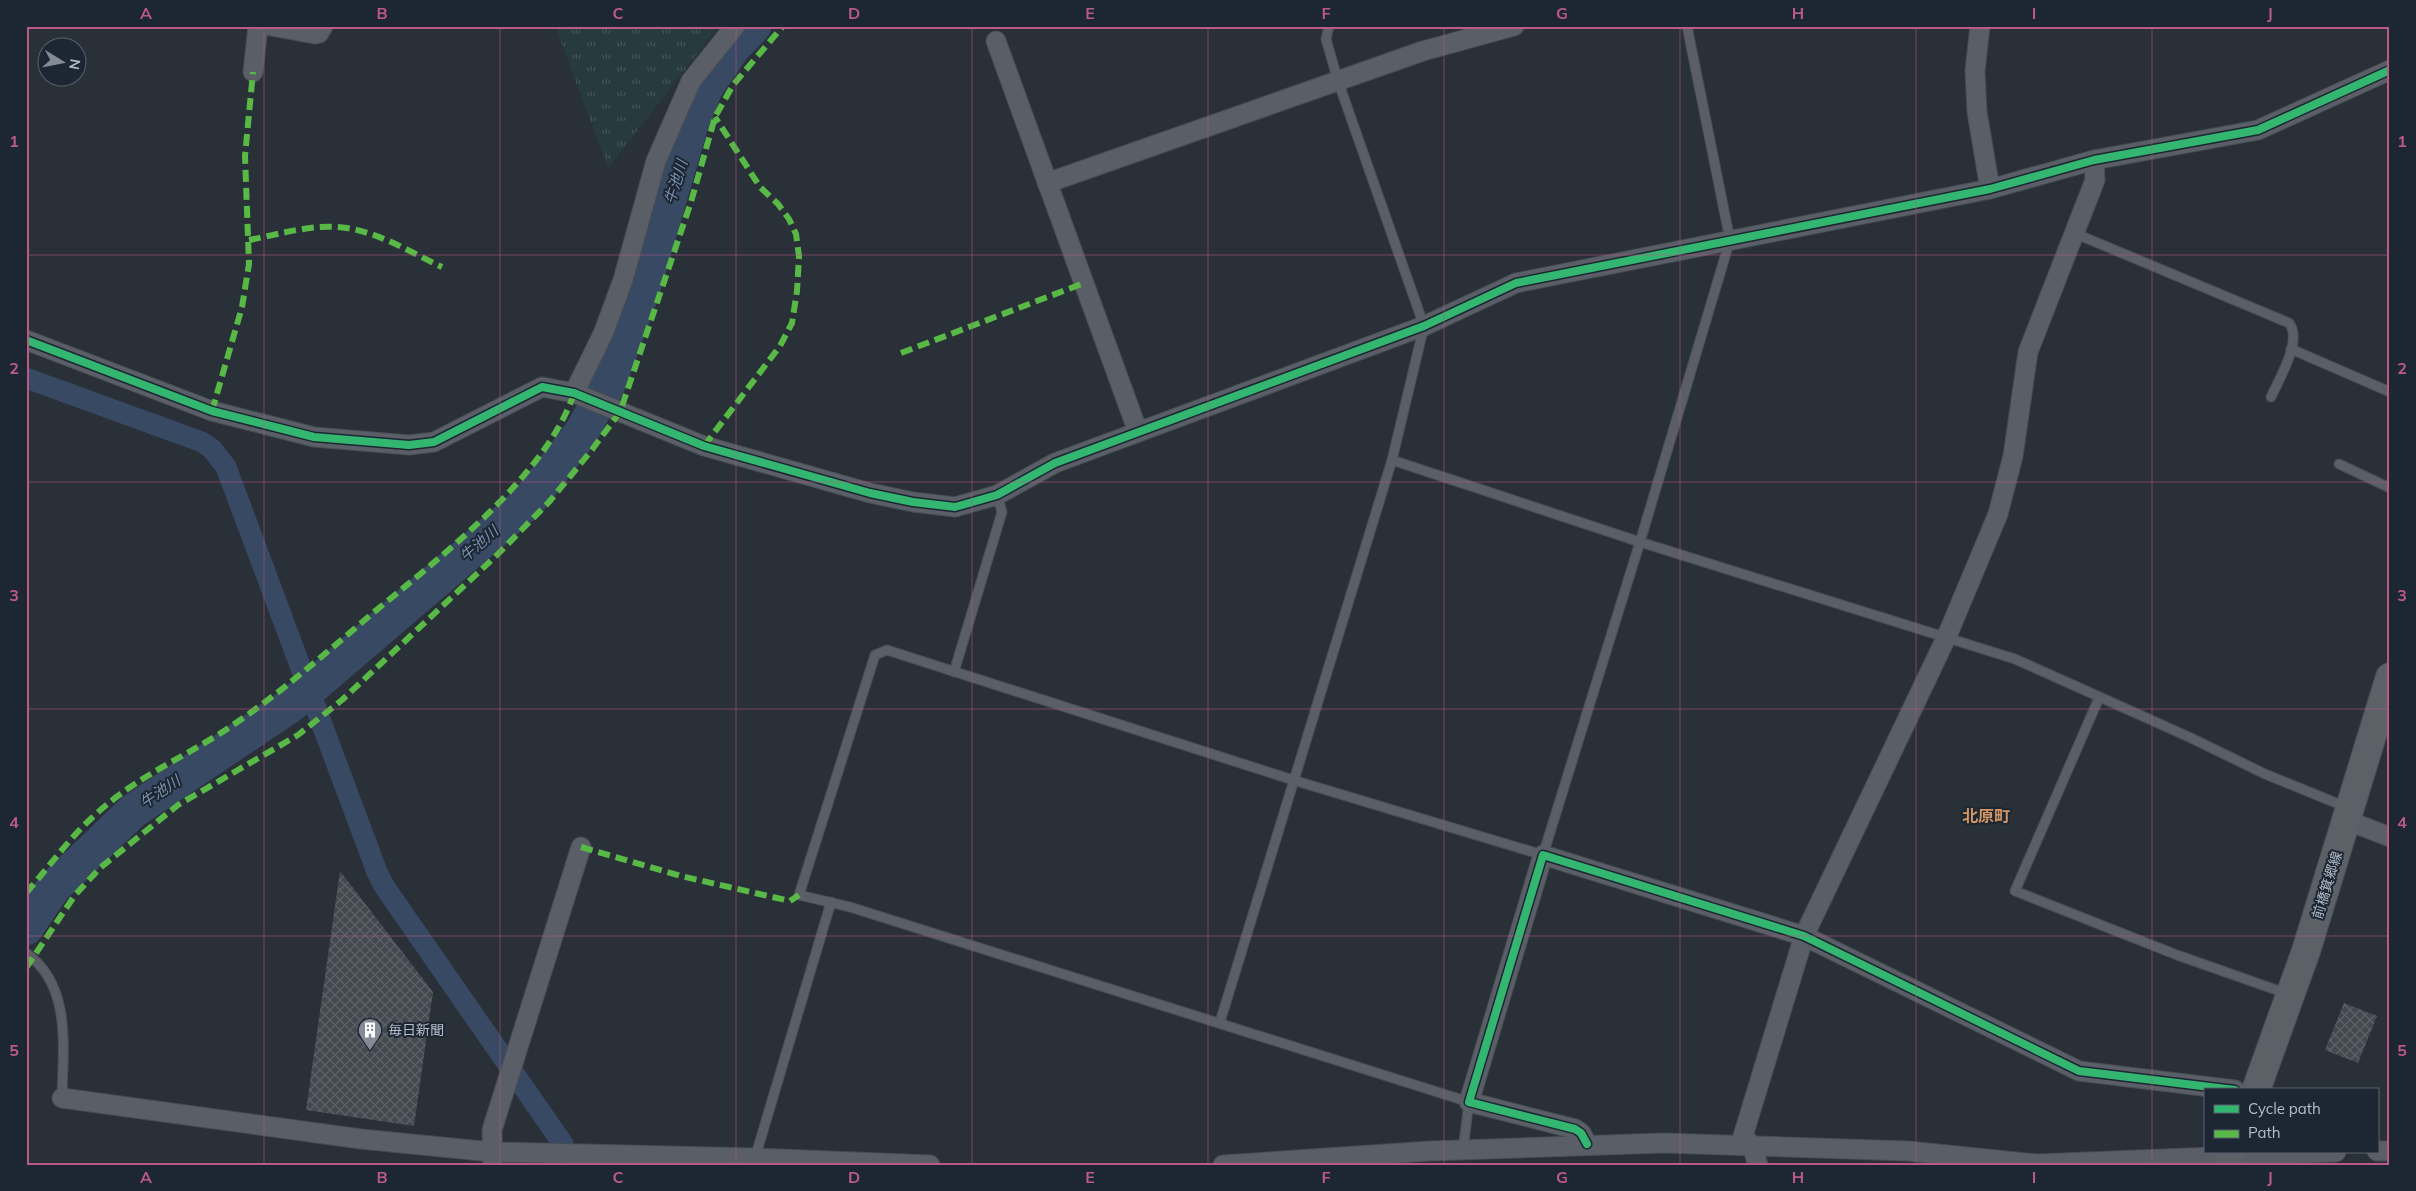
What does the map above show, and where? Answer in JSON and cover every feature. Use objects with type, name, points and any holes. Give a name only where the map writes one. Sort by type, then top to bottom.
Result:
[{"type":"main road","name":"前橋箕郷線","points":[[2257,1088],[2306,950],[2390,677]]},
{"type":"street","points":[[253,72],[258,26]]},
{"type":"street","points":[[270,26],[315,34],[320,33],[323,26]]},
{"type":"street","points":[[579,395],[623,280],[660,152],[692,81],[735,26]]},
{"type":"street","points":[[1047,183],[1423,51],[1514,26]]},
{"type":"street","points":[[1980,26],[1975,71],[1977,112],[1990,189]]},
{"type":"street","points":[[996,40],[1138,432]]},
{"type":"street","points":[[26,340],[212,411],[314,437],[409,445],[434,442],[542,387],[579,395],[704,446],[870,493],[913,502],[954,506],[998,495],[1055,463],[1424,326],[1516,284],[1990,189],[2094,160],[2258,130],[2390,70]]},
{"type":"street","points":[[1758,1165],[1752,1146],[1743,1136],[1804,936],[1947,636],[1998,514],[2013,456],[2028,352],[2095,180],[2094,160]]},
{"type":"street","points":[[2348,814],[2390,837]]},
{"type":"street","points":[[493,1158],[492,1130],[581,846]]},
{"type":"street","points":[[1587,1144],[1581,1133],[1575,1129],[1469,1102],[1543,855],[1804,936],[2078,1071],[2218,1088]]},
{"type":"street","points":[[62,1098],[493,1158],[755,1158],[930,1165]]},
{"type":"street","points":[[1223,1165],[1430,1158],[1463,1150],[1587,1144],[1663,1143],[1908,1151],[2037,1164],[2294,1154]]},
{"type":"lane","points":[[1220,1022],[1392,460],[1424,326],[1338,81],[1326,38],[1328,26]]},
{"type":"lane","points":[[1463,1150],[1469,1102],[1220,1022],[831,902],[799,895],[875,654],[887,650],[1293,780],[1543,855],[1640,542],[1730,240],[1686,26]]},
{"type":"lane","points":[[2074,233],[2289,323],[2295,335],[2271,397]]},
{"type":"lane","points":[[2291,349],[2390,392]]},
{"type":"lane","points":[[1392,460],[1640,542],[1947,636],[2015,659],[2189,737],[2348,814]]},
{"type":"lane","points":[[2338,464],[2390,488]]},
{"type":"lane","points":[[954,672],[1002,512],[998,495]]},
{"type":"lane","points":[[2099,698],[2015,891],[2177,955],[2290,995]]},
{"type":"lane","points":[[755,1158],[831,902]]},
{"type":"lane","points":[[28,953],[48,972],[60,1007],[63,1020],[64,1048],[62,1098]]},
{"type":"green space","points":[[558,26],[719,26],[608,168],[558,34]]},
{"type":"building","name":"毎日新聞","points":[[340,871],[433,992],[414,1126],[306,1110]]},
{"type":"building","points":[[2344,1003],[2377,1016],[2358,1063],[2325,1050]]},
{"type":"waterway","name":"牛池川","points":[[26,928],[53,888],[133,811],[291,705],[528,502],[581,433],[607,387],[642,292],[690,128],[705,89],[732,49],[754,26]]},
{"type":"waterway","points":[[26,378],[202,442],[212,449],[226,467],[377,872],[384,886],[563,1144]]},
{"type":"marked path","points":[[26,968],[75,895],[100,868],[178,805],[298,735],[342,700],[498,554],[549,502],[591,451],[620,412],[691,202],[715,117],[733,85],[783,26]]},
{"type":"marked path","points":[[212,411],[242,307],[249,264],[245,156],[253,72]]},
{"type":"marked path","points":[[704,446],[780,346],[792,323],[797,291],[799,256],[796,234],[789,219],[778,204],[760,187],[715,117]]},
{"type":"marked path","points":[[249,240],[310,228],[347,228],[372,234],[442,267]]},
{"type":"marked path","points":[[901,353],[1084,283]]},
{"type":"marked path","points":[[26,893],[77,832],[110,802],[139,781],[216,736],[277,693],[428,567],[488,514],[516,485],[540,455],[560,424],[574,393]]},
{"type":"marked path","points":[[581,847],[681,876],[790,901],[799,895]]},
{"type":"cycle path","points":[[26,340],[212,411],[314,437],[409,445],[434,442],[542,387],[574,393],[704,446],[870,493],[913,502],[955,507],[997,495],[1055,463],[1424,326],[1516,283],[1990,189],[2094,160],[2258,130],[2390,70]]},
{"type":"cycle path","points":[[1587,1144],[1581,1133],[1575,1129],[1469,1102],[1543,855],[1804,936],[2079,1071],[2219,1088]]},
{"type":"place","name":"毎日新聞","points":[[370,1051]]},
{"type":"district","name":"北原町","points":[[1986,816]]}]
